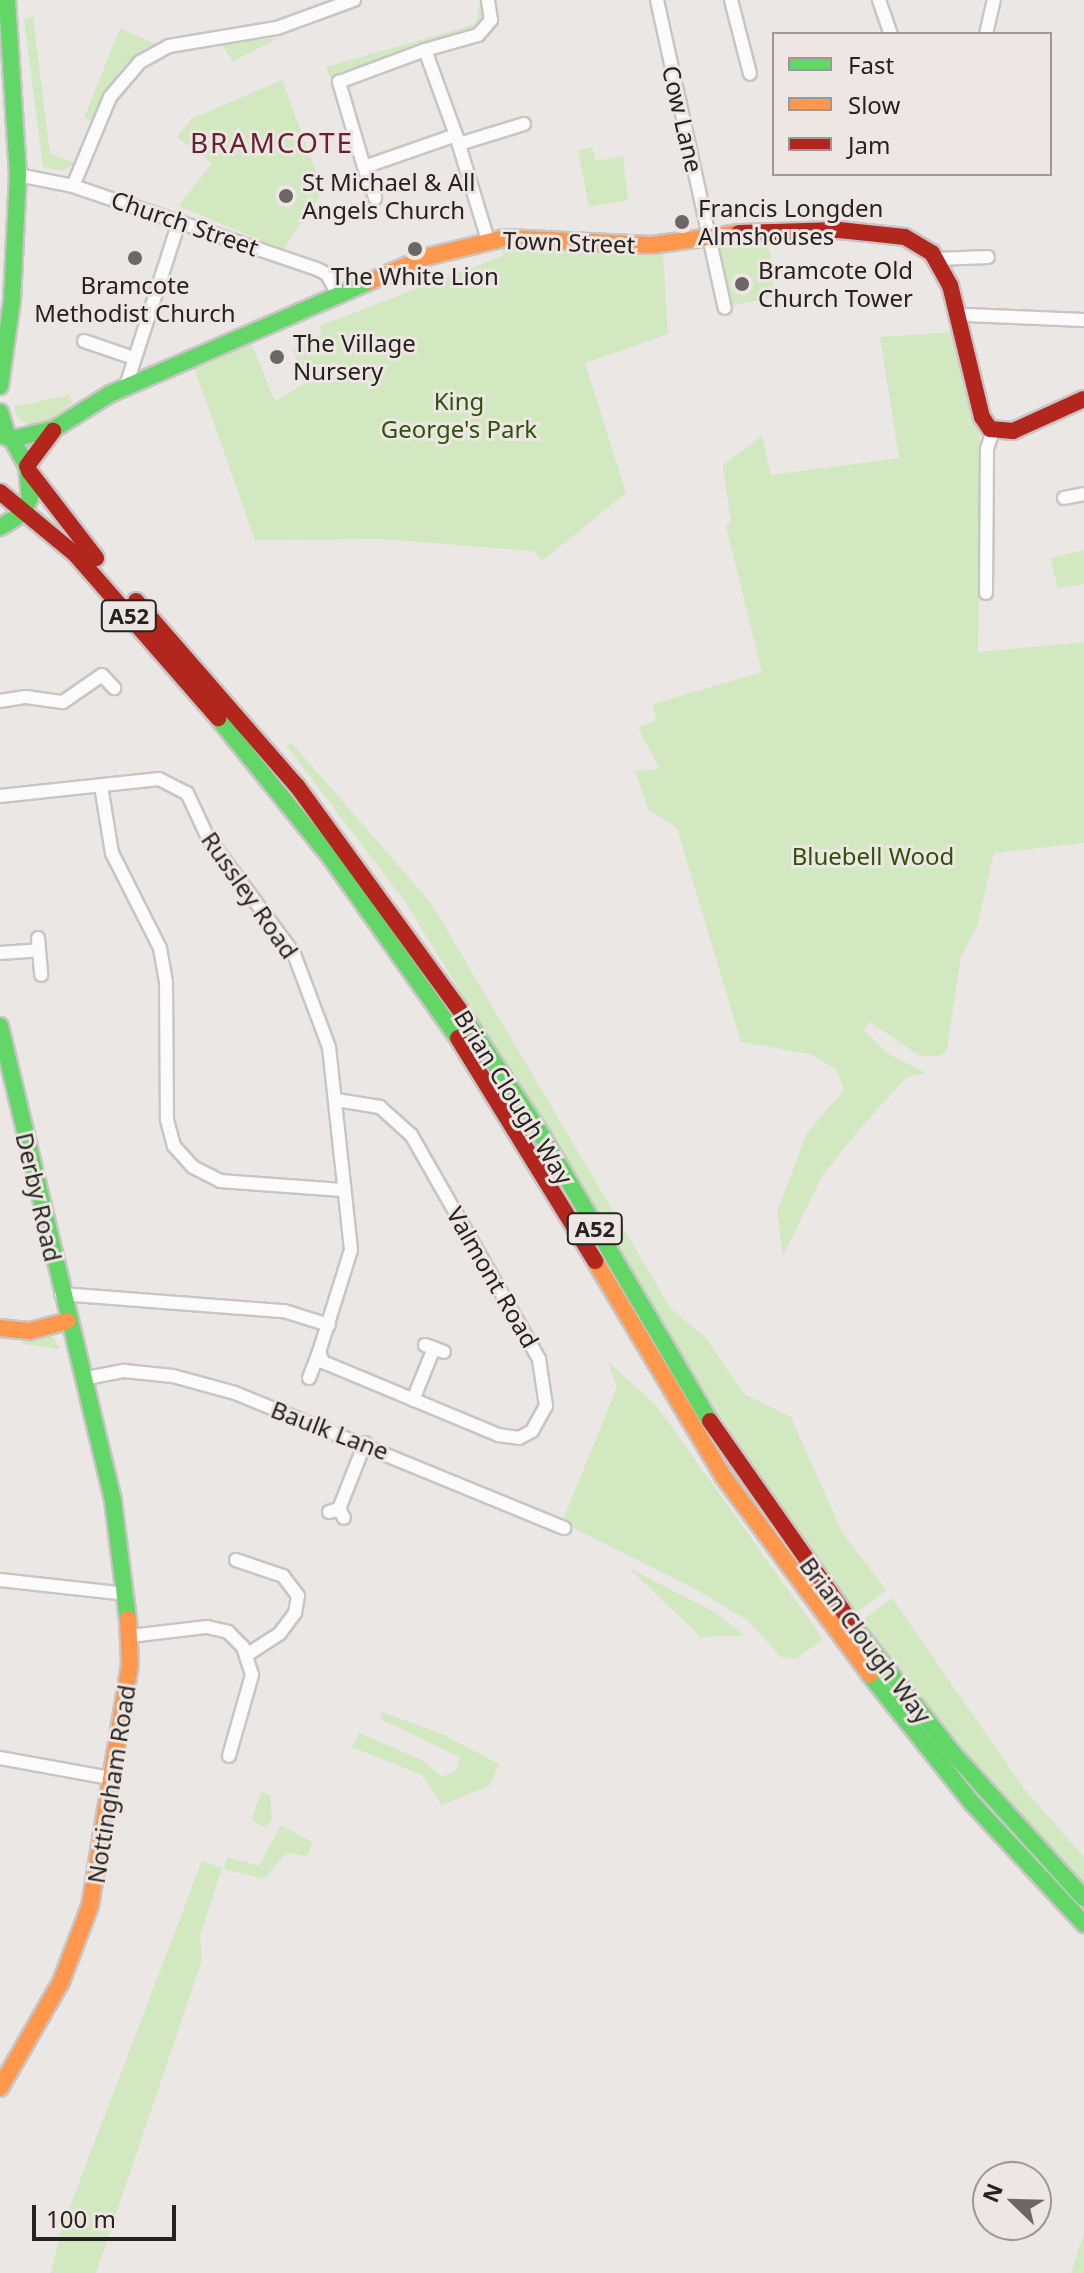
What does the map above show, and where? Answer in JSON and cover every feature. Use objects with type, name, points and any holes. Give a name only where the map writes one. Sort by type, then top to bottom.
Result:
[{"type":"main road","points":[[0,386],[12,301],[18,175],[7,0]]},
{"type":"main road","name":"Town Street","points":[[6,436],[54,429],[126,386],[426,257],[488,240],[527,237],[641,245],[757,231],[871,232],[917,242],[937,259]]},
{"type":"main road","points":[[937,259],[954,296],[982,417],[991,430],[1023,428],[1084,399]]},
{"type":"main road","name":"A52","points":[[0,412],[6,436],[28,469]]},
{"type":"main road","name":"Town Street","points":[[28,469],[54,429]]},
{"type":"main road","points":[[0,538],[30,498],[28,469]]},
{"type":"main road","name":"Brian Clough Way","points":[[28,469],[59,516],[196,666],[352,856],[542,1136],[644,1316],[752,1486],[951,1751],[1084,1898]]},
{"type":"main road","name":"A52","points":[[0,492],[12,521]]},
{"type":"main road","name":"Brian Clough Way","points":[[12,521],[75,554],[215,713],[425,986],[520,1135],[723,1476],[803,1587],[972,1803],[1084,1924]]},
{"type":"main road","name":"Derby Road","points":[[0,1026],[68,1321]]},
{"type":"main road","points":[[0,1328],[30,1331],[68,1321]]},
{"type":"main road","name":"Nottingham Road","points":[[1,2083],[78,1944],[115,1779],[128,1697],[130,1636],[127,1594],[87,1378],[68,1321]]},
{"type":"street","points":[[73,186],[110,97],[148,58],[183,42],[286,26],[354,0]]},
{"type":"street","points":[[375,198],[339,82],[484,32],[492,16],[488,0]]},
{"type":"street","name":"Cow Lane","points":[[657,0],[725,308]]},
{"type":"street","points":[[731,0],[750,74]]},
{"type":"street","points":[[879,0],[890,32]]},
{"type":"street","points":[[986,32],[994,0]]},
{"type":"street","points":[[425,50],[488,240]]},
{"type":"street","points":[[364,167],[457,139],[524,124]]},
{"type":"street","name":"Church Street","points":[[18,175],[73,186],[317,269],[327,274],[338,295]]},
{"type":"street","points":[[126,386],[179,222]]},
{"type":"street","points":[[937,259],[988,257]]},
{"type":"street","points":[[967,315],[1084,320]]},
{"type":"street","points":[[84,341],[134,358]]},
{"type":"street","points":[[986,593],[987,449],[991,430]]},
{"type":"street","points":[[0,701],[26,697],[63,702],[102,675],[114,688]]},
{"type":"street","name":"Russley Road","points":[[0,796],[159,779],[187,793],[208,838],[303,969],[329,1047],[337,1100],[350,1261],[329,1325]]},
{"type":"street","points":[[101,786],[112,853],[160,948],[166,982],[167,1120],[174,1146],[198,1171],[220,1181],[342,1190]]},
{"type":"street","points":[[0,953],[38,944],[41,975]]},
{"type":"street","name":"Valmont Road","points":[[319,1352],[334,1370],[507,1438],[532,1431],[546,1406],[535,1350],[411,1135],[380,1107],[337,1100]]},
{"type":"street","points":[[61,1294],[284,1311],[329,1325],[309,1378]]},
{"type":"street","points":[[413,1400],[435,1348]]},
{"type":"street","name":"Baulk Lane","points":[[87,1378],[124,1371],[173,1376],[235,1393],[365,1443],[564,1528]]},
{"type":"street","points":[[337,1513],[365,1443]]},
{"type":"street","points":[[243,1577],[241,1562],[288,1580],[298,1603],[279,1634],[248,1654]]},
{"type":"street","points":[[0,1580],[127,1594]]},
{"type":"street","points":[[130,1636],[218,1628],[248,1654],[252,1675],[228,1747]]},
{"type":"street","points":[[0,1758],[115,1779]]},
{"type":"green space","points":[[480,0],[484,0],[487,16],[478,30],[330,77],[326,67],[476,24]]},
{"type":"green space","points":[[33,17],[50,154],[75,163],[63,171],[43,167],[24,19]]},
{"type":"green space","points":[[120,28],[155,44],[119,72],[92,121],[84,118]]},
{"type":"green space","points":[[279,38],[233,61],[222,45],[224,43]]},
{"type":"green space","points":[[282,80],[323,191],[283,250],[179,206],[212,163],[177,137],[191,119]]},
{"type":"green space","points":[[592,147],[596,161],[623,156],[628,200],[589,207],[578,151]]},
{"type":"green space","points":[[765,238],[775,270],[770,298],[733,305],[727,296],[719,246]]},
{"type":"green space","name":"King George's Park","points":[[502,245],[663,252],[668,334],[585,363],[626,493],[542,561],[533,551],[382,539],[255,540],[194,367],[250,340],[275,402],[307,382],[292,349],[322,335],[319,326],[503,256]]},
{"type":"green space","name":"Bluebell Wood","points":[[956,332],[982,447],[978,652],[1084,642],[1084,843],[994,853],[977,926],[961,956],[947,1049],[941,1056],[920,1056],[870,1022],[863,1030],[890,1055],[926,1073],[907,1077],[822,1176],[783,1256],[777,1212],[807,1133],[844,1090],[837,1070],[811,1054],[741,1042],[677,828],[648,809],[635,771],[660,769],[638,728],[656,720],[653,704],[762,672],[726,526],[731,523],[723,465],[762,436],[771,475],[899,458],[880,337]]},
{"type":"green space","points":[[69,395],[72,403],[43,425],[32,427],[17,417],[14,407]]},
{"type":"green space","points":[[1084,550],[1084,584],[1058,588],[1050,558]]},
{"type":"green space","points":[[291,742],[431,903],[671,1309],[705,1337],[744,1394],[791,1417],[842,1532],[886,1590],[856,1613],[719,1414],[406,903],[287,746]]},
{"type":"green space","points":[[51,1335],[60,1349],[22,1344],[23,1339]]},
{"type":"green space","points":[[608,1362],[656,1405],[823,1639],[796,1659],[781,1657],[747,1620],[690,1586],[562,1522],[617,1387]]},
{"type":"green space","points":[[629,1568],[716,1613],[744,1635],[701,1637]]},
{"type":"green space","points":[[892,1598],[1025,1790],[1084,1857],[1084,1883],[963,1748],[863,1620]]},
{"type":"green space","points":[[382,1712],[440,1733],[499,1764],[490,1785],[442,1805],[422,1775],[352,1747],[359,1733],[422,1760],[442,1777],[456,1771],[460,1757],[380,1719]]},
{"type":"green space","points":[[261,1792],[270,1795],[272,1818],[266,1828],[252,1820]]},
{"type":"green space","points":[[281,1825],[312,1842],[307,1856],[286,1853],[264,1879],[224,1869],[227,1857],[259,1866]]},
{"type":"green space","points":[[202,1861],[222,1868],[200,1935],[202,1960],[96,2273],[51,2273],[61,2230]]},
{"type":"green space","points":[[1084,2233],[1084,2273],[1071,2273]]},
{"type":"traffic: fast","points":[[0,386],[12,301],[18,175],[7,0]]},
{"type":"traffic: fast","points":[[12,439],[54,429],[110,394],[371,281]]},
{"type":"traffic: fast","points":[[0,412],[7,435]]},
{"type":"traffic: fast","points":[[0,435],[12,439],[27,466],[30,498],[22,514],[0,527]]},
{"type":"traffic: fast","points":[[218,718],[331,858],[458,1038]]},
{"type":"traffic: fast","points":[[459,1009],[542,1136],[710,1421]]},
{"type":"traffic: fast","points":[[0,1026],[113,1501],[128,1619]]},
{"type":"traffic: fast","points":[[855,1628],[951,1751],[1084,1898]]},
{"type":"traffic: fast","points":[[870,1675],[972,1803],[1084,1924]]},
{"type":"traffic: slow","points":[[371,281],[426,257],[505,238],[652,245],[739,233]]},
{"type":"traffic: slow","points":[[595,1261],[723,1476],[870,1675]]},
{"type":"traffic: slow","points":[[0,1328],[30,1331],[68,1321]]},
{"type":"traffic: slow","points":[[0,2088],[61,1982],[90,1906],[130,1664],[128,1619]]},
{"type":"traffic: jam","points":[[739,233],[839,230],[905,237],[932,253],[950,285],[982,417],[990,429],[1013,431],[1084,399]]},
{"type":"traffic: jam","points":[[27,466],[53,431]]},
{"type":"traffic: jam","points":[[29,471],[96,558]]},
{"type":"traffic: jam","points":[[0,492],[75,554],[218,718]]},
{"type":"traffic: jam","points":[[136,601],[297,786],[459,1009]]},
{"type":"traffic: jam","points":[[458,1038],[595,1261]]},
{"type":"traffic: jam","points":[[710,1421],[855,1628]]},
{"type":"place","name":"St Michael & All Angels Church","points":[[286,196]]},
{"type":"place","name":"Francis Longden Almshouses","points":[[682,222]]},
{"type":"place","name":"The White Lion","points":[[415,249]]},
{"type":"place","name":"Bramcote Methodist Church","points":[[135,258]]},
{"type":"place","name":"Bramcote Old Church Tower","points":[[742,284]]},
{"type":"place","name":"The Village Nursery","points":[[277,357]]},
{"type":"district","name":"BRAMCOTE","points":[[272,142]]}]
